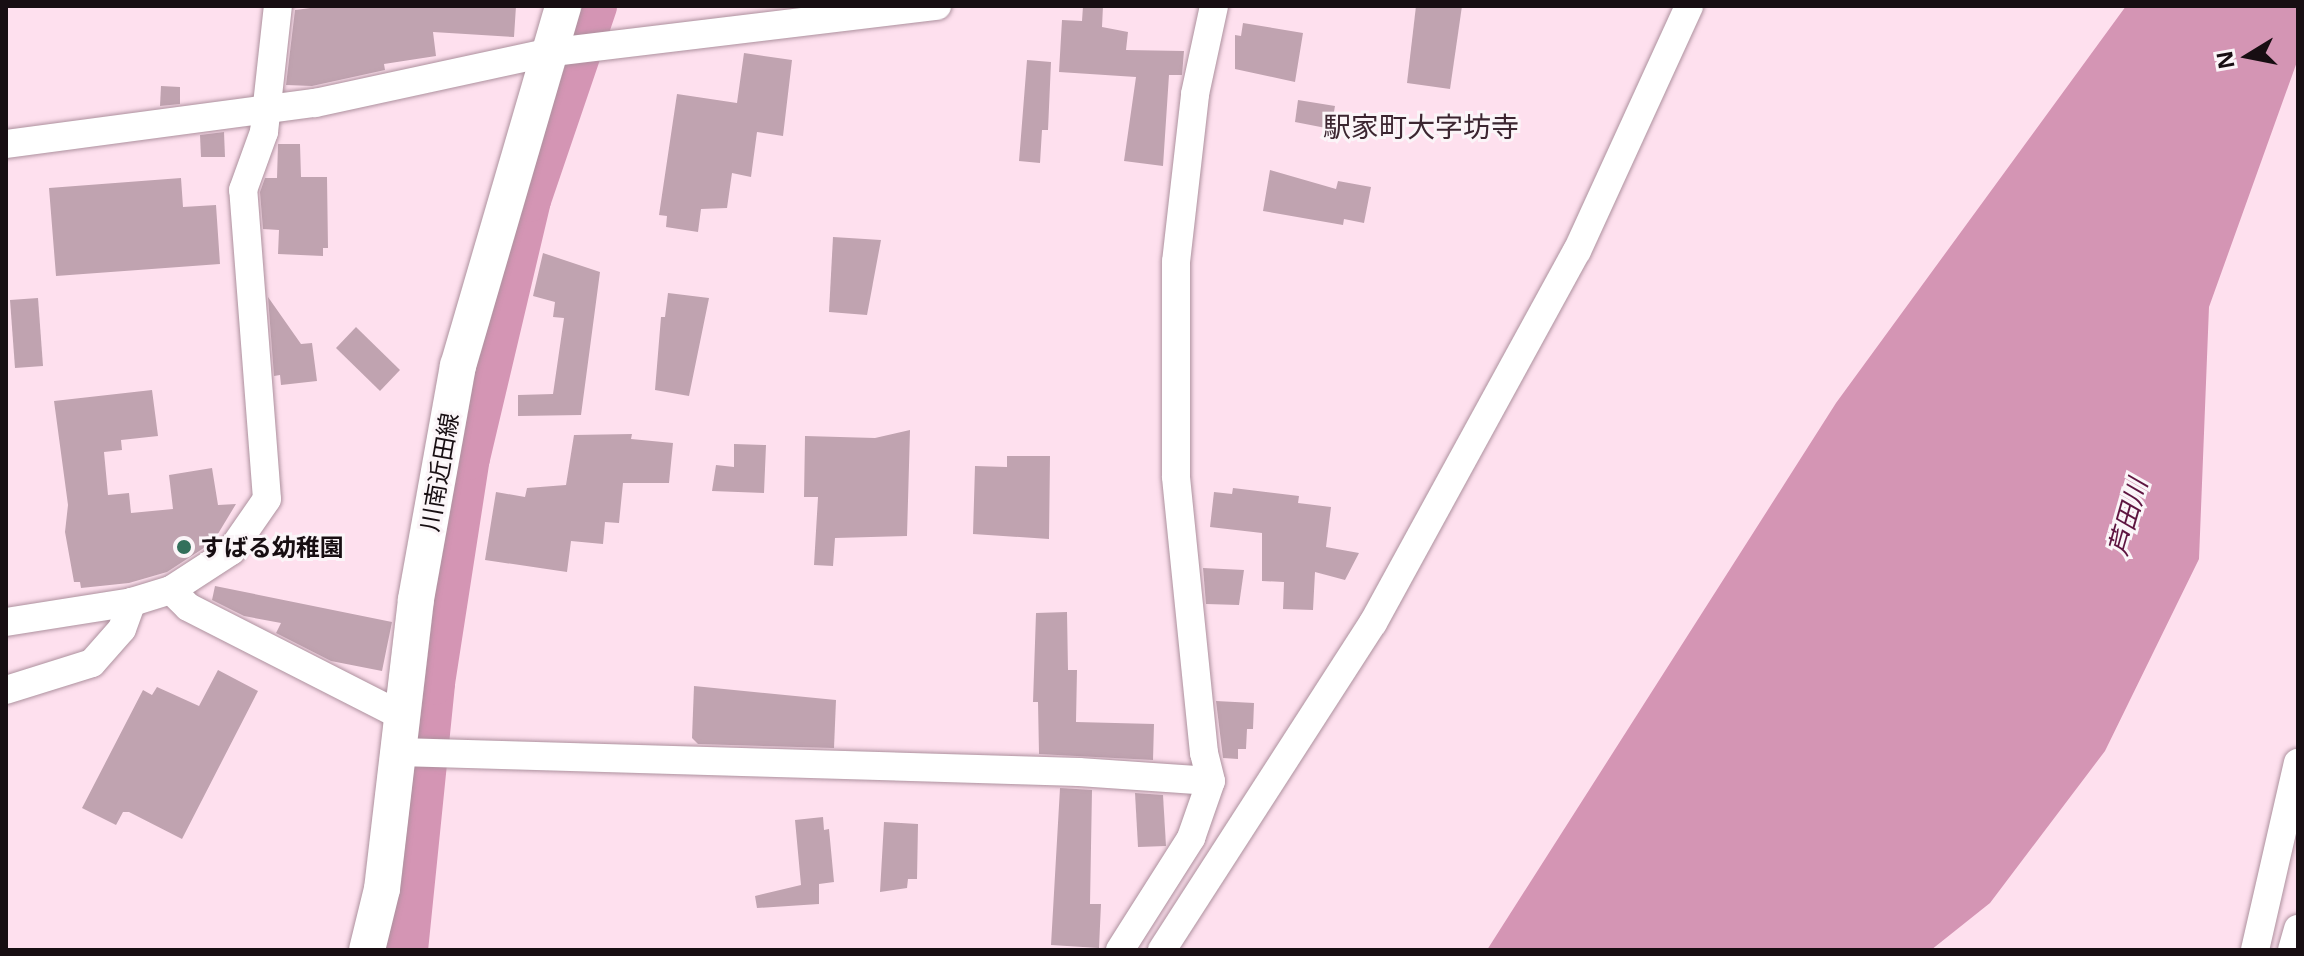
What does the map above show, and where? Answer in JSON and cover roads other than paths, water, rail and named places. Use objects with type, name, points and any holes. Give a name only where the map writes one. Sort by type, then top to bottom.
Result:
[{"type":"main road","name":"川南近田線","points":[[367,950],[382,889],[416,599],[458,366],[546,53],[563,6]]},
{"type":"street","points":[[6,622],[132,602],[171,590],[231,551],[267,499],[243,190],[267,111],[278,6]]},
{"type":"street","points":[[6,144],[267,111],[546,53],[937,6]]},
{"type":"street","points":[[1120,950],[1191,838],[1211,781],[1204,753],[1176,476],[1176,262],[1195,94],[1214,6]]},
{"type":"street","points":[[1162,950],[1373,623],[1577,251],[1689,6]]},
{"type":"street","points":[[171,590],[188,607],[402,716]]},
{"type":"street","points":[[6,690],[92,663],[122,629],[132,602]]},
{"type":"street","points":[[399,752],[1079,772],[1211,781]]},
{"type":"street","points":[[2255,950],[2298,763]]},
{"type":"street","points":[[2292,950],[2298,929]]},
{"type":"water","name":"芦田川","points":[[2126,6],[2298,6],[2298,59],[2209,307],[2199,559],[2105,751],[1990,903],[1931,950],[1487,950],[1836,403]]},
{"type":"waterway","points":[[406,950],[433,683],[468,458],[529,200],[595,6]]},
{"type":"place","name":"すばる幼稚園","points":[[184,547]]},
{"type":"district","name":"駅家町大字坊寺","points":[[1421,126]]}]
